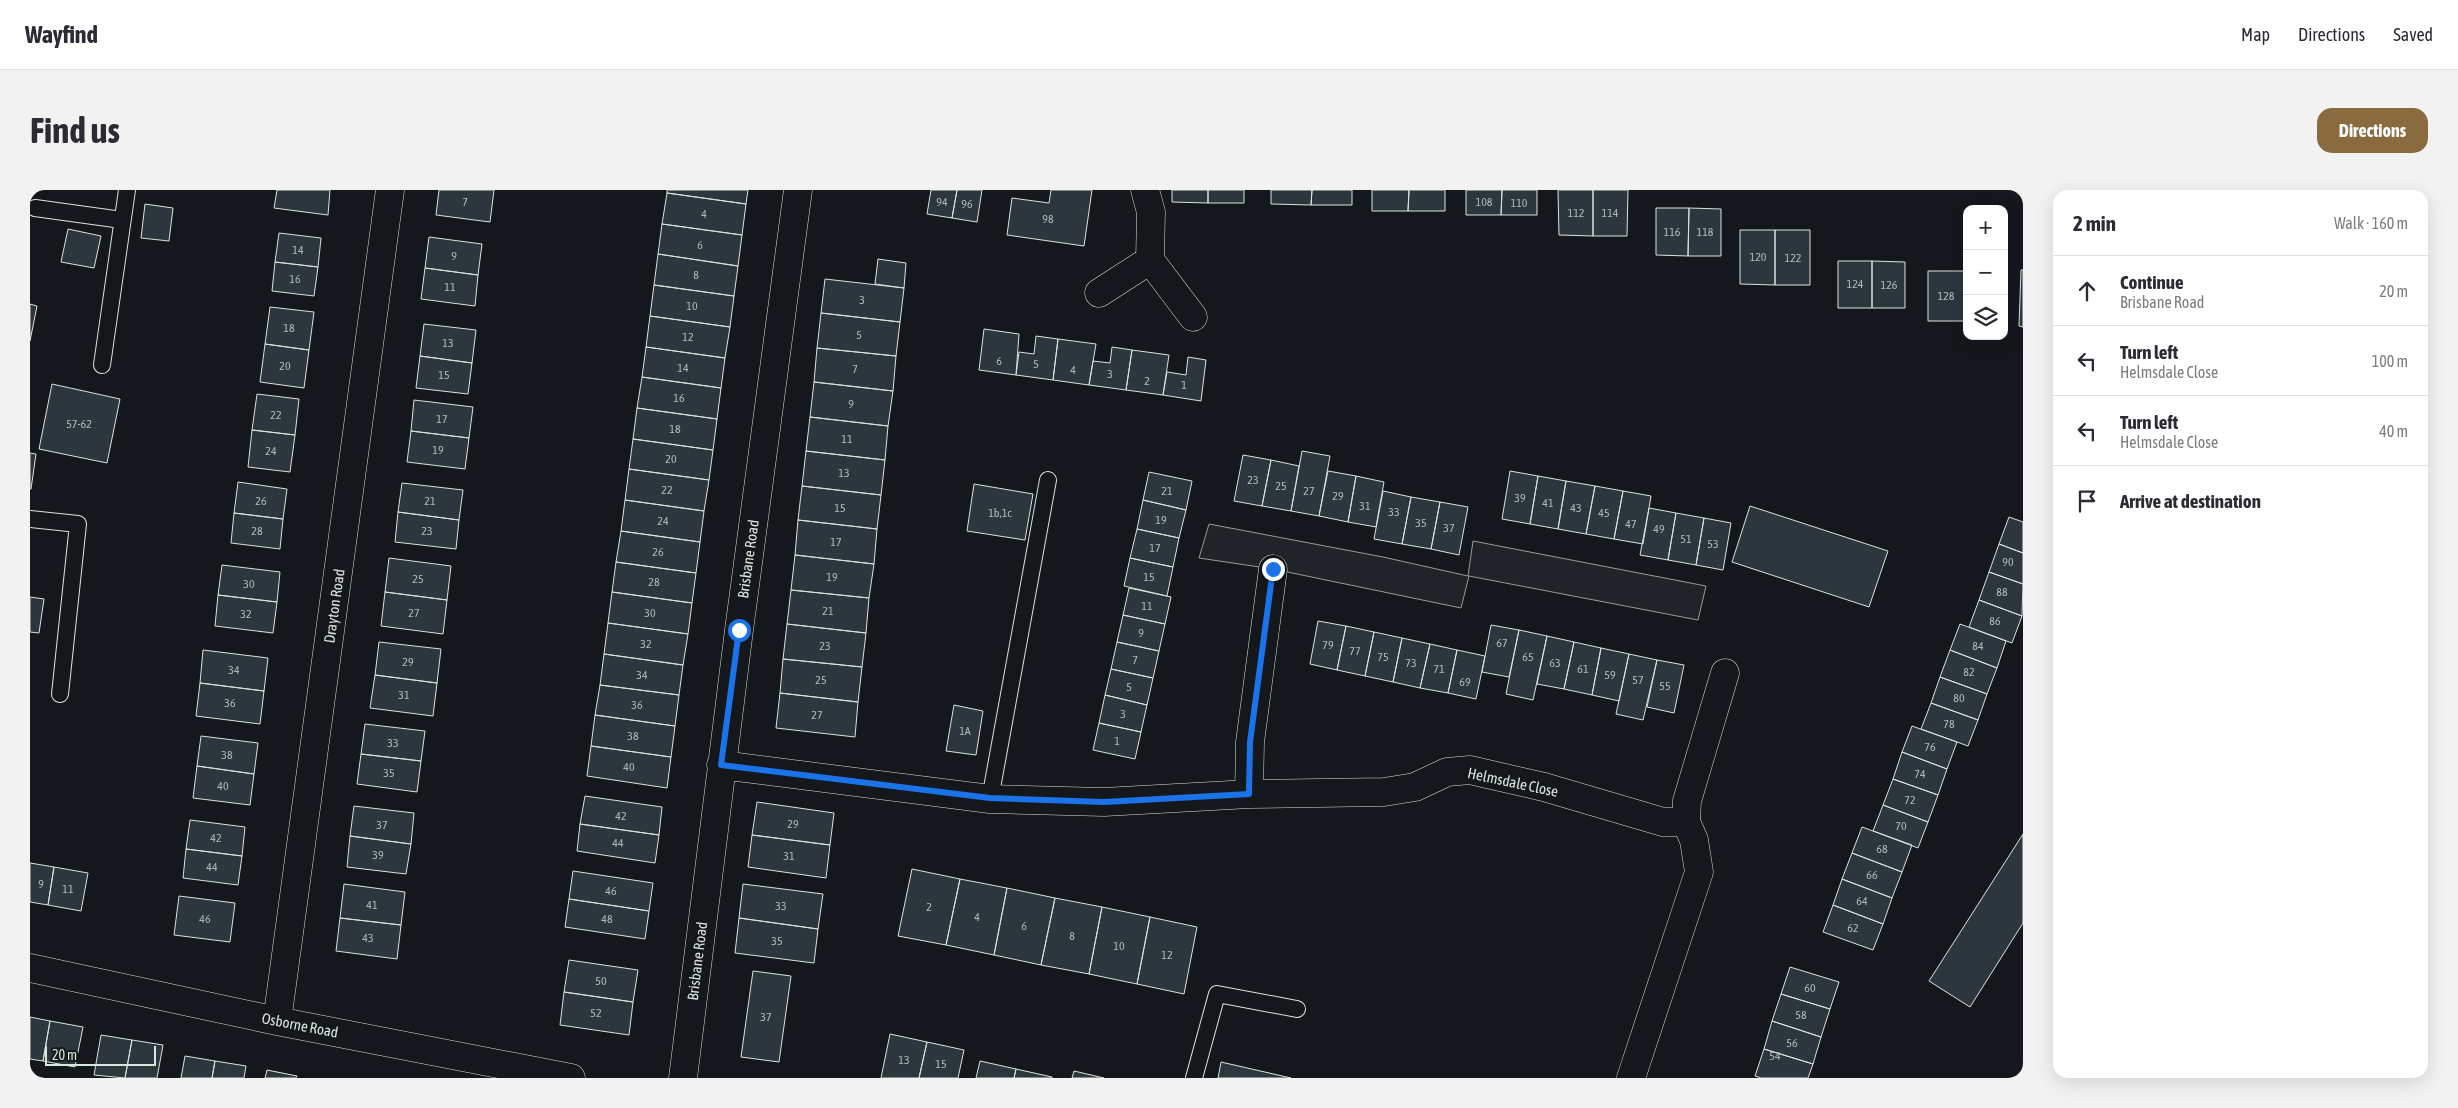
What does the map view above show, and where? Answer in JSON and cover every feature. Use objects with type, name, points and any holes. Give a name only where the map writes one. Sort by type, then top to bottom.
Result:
[{"type":"street","name":"Drayton Road","points":[[277,1021],[390,190]]},
{"type":"street","name":"Brisbane Road","points":[[683,1078],[721,765],[798,190]]},
{"type":"street","points":[[1145,190],[1151,212],[1150,260],[1193,317]]},
{"type":"street","points":[[1099,293],[1150,260]]},
{"type":"street","points":[[1249,794],[1250,742],[1273,569]]},
{"type":"street","points":[[1631,1078],[1700,872],[1694,840],[1686,822],[1687,801],[1725,673]]},
{"type":"street","name":"Helmsdale Close","points":[[721,765],[990,798],[1104,802],[1249,794],[1384,792],[1415,787],[1447,772],[1470,770],[1544,787],[1663,822],[1686,822]]},
{"type":"street","name":"Osborne Road","points":[[30,968],[277,1021],[571,1078]]},
{"type":"lane","points":[[102,364],[126,190]]},
{"type":"lane","points":[[35,208],[122,220]]},
{"type":"lane","points":[[990,798],[1048,480]]},
{"type":"lane","points":[[30,519],[78,524],[60,694]]},
{"type":"lane","points":[[1194,1078],[1216,994],[1297,1009]]},
{"type":"shaded area","points":[[1209,524],[1383,557],[1468,576],[1473,541],[1706,586],[1698,620],[1469,576],[1461,608],[1273,569],[1199,558]]},
{"type":"building","points":[[277,190],[330,190],[328,215],[274,208]]},
{"type":"building","points":[[439,190],[494,190],[490,222],[436,215]]},
{"type":"building","points":[[667,190],[748,190],[746,204],[667,193]]},
{"type":"building","points":[[931,190],[957,190],[952,218],[927,214]]},
{"type":"building","points":[[957,190],[982,190],[977,222],[952,218]]},
{"type":"building","points":[[1051,190],[1092,190],[1084,246],[1007,235],[1012,198],[1049,203]]},
{"type":"building","points":[[1172,190],[1208,190],[1208,203],[1172,202]]},
{"type":"building","points":[[1208,190],[1244,190],[1244,203],[1208,203]]},
{"type":"building","points":[[1271,190],[1312,190],[1311,205],[1271,204]]},
{"type":"building","points":[[1312,190],[1352,190],[1352,205],[1311,205]]},
{"type":"building","points":[[1372,190],[1409,190],[1408,211],[1372,211]]},
{"type":"building","points":[[1409,190],[1445,190],[1445,211],[1408,211]]},
{"type":"building","points":[[1466,190],[1502,190],[1501,215],[1466,215]]},
{"type":"building","points":[[1502,190],[1537,190],[1537,215],[1501,215]]},
{"type":"building","points":[[1558,190],[1593,190],[1593,236],[1559,235]]},
{"type":"building","points":[[1593,190],[1628,190],[1627,236],[1593,236]]},
{"type":"building","points":[[667,193],[746,204],[742,235],[662,224]]},
{"type":"building","points":[[145,204],[173,208],[169,241],[141,238]]},
{"type":"building","points":[[1656,208],[1689,208],[1688,256],[1656,255]]},
{"type":"building","points":[[1689,208],[1721,209],[1721,256],[1688,256]]},
{"type":"building","points":[[662,224],[742,235],[738,266],[658,254]]},
{"type":"building","points":[[68,229],[101,236],[94,268],[61,262]]},
{"type":"building","points":[[1740,230],[1775,230],[1775,285],[1740,284]]},
{"type":"building","points":[[1775,230],[1810,230],[1810,285],[1775,285]]},
{"type":"building","points":[[279,233],[321,238],[318,267],[275,262]]},
{"type":"building","points":[[429,237],[482,244],[478,275],[425,268]]},
{"type":"building","points":[[658,254],[738,266],[734,296],[654,285]]},
{"type":"building","points":[[878,259],[906,263],[904,288],[875,284]]},
{"type":"building","points":[[1838,261],[1872,261],[1872,308],[1838,308]]},
{"type":"building","points":[[1872,261],[1905,262],[1905,308],[1872,308]]},
{"type":"building","points":[[275,262],[318,267],[314,296],[272,291]]},
{"type":"building","points":[[425,268],[478,275],[475,306],[421,299]]},
{"type":"building","points":[[2021,270],[2023,270],[2023,327],[2019,326]]},
{"type":"building","points":[[1928,271],[1963,271],[1963,321],[1928,321]]},
{"type":"building","points":[[825,279],[904,288],[900,322],[821,313]]},
{"type":"building","points":[[654,285],[734,296],[730,327],[650,316]]},
{"type":"building","points":[[30,304],[37,306],[30,341]]},
{"type":"building","points":[[270,307],[314,312],[309,350],[265,344]]},
{"type":"building","points":[[821,313],[900,322],[896,356],[817,348]]},
{"type":"building","points":[[650,316],[730,327],[725,358],[646,347]]},
{"type":"building","points":[[424,324],[476,330],[472,363],[420,356]]},
{"type":"building","points":[[984,329],[1019,334],[1016,375],[979,370]]},
{"type":"building","points":[[1036,336],[1058,339],[1053,380],[1016,375],[1019,352],[1034,354]]},
{"type":"building","points":[[1058,339],[1096,344],[1089,385],[1053,380]]},
{"type":"building","points":[[265,344],[309,350],[304,388],[260,382]]},
{"type":"building","points":[[646,347],[725,358],[721,388],[642,377]]},
{"type":"building","points":[[1112,347],[1132,350],[1126,390],[1089,385],[1093,361],[1110,363]]},
{"type":"building","points":[[817,348],[896,356],[893,391],[814,382]]},
{"type":"building","points":[[1132,350],[1169,355],[1163,395],[1126,390]]},
{"type":"building","points":[[420,356],[472,363],[468,394],[416,388]]},
{"type":"building","points":[[1188,357],[1206,360],[1201,401],[1163,395],[1167,372],[1186,375]]},
{"type":"building","points":[[642,377],[721,388],[717,419],[637,408]]},
{"type":"building","points":[[814,382],[893,391],[888,426],[810,417]]},
{"type":"building","points":[[52,384],[120,399],[107,463],[39,449]]},
{"type":"building","points":[[257,394],[299,399],[295,435],[252,430]]},
{"type":"building","points":[[414,400],[473,407],[469,438],[411,431]]},
{"type":"building","points":[[637,408],[717,419],[713,450],[633,439]]},
{"type":"building","points":[[810,417],[888,426],[885,460],[806,451]]},
{"type":"building","points":[[252,430],[295,435],[290,472],[248,467]]},
{"type":"building","points":[[411,431],[469,438],[465,469],[407,462]]},
{"type":"building","points":[[633,439],[713,450],[709,480],[629,469]]},
{"type":"building","points":[[806,451],[885,460],[881,495],[802,486]]},
{"type":"building","points":[[1302,451],[1330,456],[1319,516],[1291,511]]},
{"type":"building","points":[[30,453],[36,454],[31,489],[30,489]]},
{"type":"building","points":[[1243,455],[1271,460],[1262,506],[1234,501]]},
{"type":"building","points":[[1271,460],[1299,466],[1291,511],[1262,506]]},
{"type":"building","points":[[629,469],[709,480],[704,511],[625,500]]},
{"type":"building","points":[[1328,471],[1356,476],[1348,522],[1319,516]]},
{"type":"building","points":[[1510,471],[1538,476],[1530,524],[1502,519]]},
{"type":"building","points":[[1149,472],[1192,481],[1186,510],[1143,500]]},
{"type":"building","points":[[1356,476],[1384,482],[1376,527],[1348,522]]},
{"type":"building","points":[[1538,476],[1566,481],[1558,529],[1530,524]]},
{"type":"building","points":[[1566,481],[1595,486],[1586,534],[1558,529]]},
{"type":"building","points":[[238,482],[287,489],[283,519],[234,513]]},
{"type":"building","points":[[402,483],[463,490],[459,520],[398,512]]},
{"type":"building","points":[[974,484],[1033,494],[1025,540],[967,531]]},
{"type":"building","points":[[802,486],[881,495],[877,529],[798,520]]},
{"type":"building","points":[[1595,486],[1623,491],[1614,539],[1586,534]]},
{"type":"building","points":[[1383,491],[1411,497],[1402,544],[1374,539]]},
{"type":"building","points":[[1623,491],[1651,496],[1643,544],[1614,539]]},
{"type":"building","points":[[1411,497],[1440,502],[1431,549],[1402,544]]},
{"type":"building","points":[[625,500],[704,511],[700,542],[621,531]]},
{"type":"building","points":[[1143,500],[1186,510],[1179,538],[1137,529]]},
{"type":"building","points":[[1440,502],[1468,507],[1459,555],[1431,549]]},
{"type":"building","points":[[1750,506],[1888,551],[1869,607],[1732,562]]},
{"type":"building","points":[[1649,508],[1676,513],[1668,560],[1640,555]]},
{"type":"building","points":[[398,512],[459,520],[456,549],[395,542]]},
{"type":"building","points":[[234,513],[283,519],[280,549],[231,543]]},
{"type":"building","points":[[1676,513],[1704,518],[1696,565],[1668,560]]},
{"type":"building","points":[[2009,517],[2023,522],[2023,553],[1999,544]]},
{"type":"building","points":[[1704,518],[1731,523],[1723,570],[1696,565]]},
{"type":"building","points":[[798,520],[877,529],[874,564],[795,555]]},
{"type":"building","points":[[1137,529],[1179,538],[1173,567],[1130,558]]},
{"type":"building","points":[[621,531],[700,542],[696,573],[616,562]]},
{"type":"building","points":[[1999,544],[2023,553],[2023,584],[1989,572]]},
{"type":"building","points":[[795,555],[874,564],[869,598],[791,590]]},
{"type":"building","points":[[389,558],[451,566],[447,600],[385,592]]},
{"type":"building","points":[[1130,558],[1173,567],[1167,596],[1124,586]]},
{"type":"building","points":[[616,562],[696,573],[692,603],[612,592]]},
{"type":"building","points":[[222,565],[280,572],[277,602],[218,595]]},
{"type":"building","points":[[1989,572],[2023,584],[2022,616],[1979,600]]},
{"type":"building","points":[[1129,588],[1171,597],[1165,624],[1123,615]]},
{"type":"building","points":[[791,590],[869,598],[866,633],[787,624]]},
{"type":"building","points":[[385,592],[447,600],[443,634],[381,626]]},
{"type":"building","points":[[612,592],[692,603],[688,634],[608,623]]},
{"type":"building","points":[[218,595],[277,602],[273,633],[215,626]]},
{"type":"building","points":[[30,597],[44,599],[39,633],[30,632]]},
{"type":"building","points":[[1979,600],[2022,616],[2012,643],[1969,627]]},
{"type":"building","points":[[1123,615],[1165,624],[1159,651],[1117,642]]},
{"type":"building","points":[[1318,621],[1346,626],[1337,670],[1310,664]]},
{"type":"building","points":[[608,623],[688,634],[683,665],[604,654]]},
{"type":"building","points":[[787,624],[866,633],[862,667],[783,659]]},
{"type":"building","points":[[1960,624],[2006,641],[1997,668],[1950,650]]},
{"type":"building","points":[[1491,625],[1519,630],[1509,677],[1482,672]]},
{"type":"building","points":[[1346,626],[1374,632],[1365,676],[1337,670]]},
{"type":"building","points":[[1519,630],[1547,636],[1533,700],[1506,694]]},
{"type":"building","points":[[1374,632],[1402,638],[1393,682],[1365,676]]},
{"type":"building","points":[[1547,636],[1574,642],[1564,689],[1537,684]]},
{"type":"building","points":[[1402,638],[1430,644],[1420,688],[1393,682]]},
{"type":"building","points":[[379,642],[441,649],[437,683],[375,675]]},
{"type":"building","points":[[1117,642],[1159,651],[1153,678],[1111,669]]},
{"type":"building","points":[[1574,642],[1601,648],[1592,695],[1564,689]]},
{"type":"building","points":[[1430,644],[1457,650],[1448,693],[1420,688]]},
{"type":"building","points":[[1601,648],[1629,654],[1619,701],[1592,695]]},
{"type":"building","points":[[203,650],[268,658],[264,691],[200,683]]},
{"type":"building","points":[[1457,650],[1485,656],[1476,699],[1448,693]]},
{"type":"building","points":[[1950,650],[1997,668],[1987,694],[1940,677]]},
{"type":"building","points":[[604,654],[683,665],[679,695],[600,685]]},
{"type":"building","points":[[1629,654],[1657,660],[1643,720],[1616,714]]},
{"type":"building","points":[[783,659],[862,667],[858,702],[780,693]]},
{"type":"building","points":[[1657,660],[1684,665],[1674,713],[1647,707]]},
{"type":"building","points":[[1111,669],[1153,678],[1147,705],[1105,695]]},
{"type":"building","points":[[375,675],[437,683],[433,716],[370,708]]},
{"type":"building","points":[[1940,677],[1987,694],[1978,720],[1931,703]]},
{"type":"building","points":[[200,683],[264,691],[260,724],[196,716]]},
{"type":"building","points":[[600,685],[679,695],[675,726],[595,715]]},
{"type":"building","points":[[780,693],[858,702],[855,737],[776,728]]},
{"type":"building","points":[[1105,695],[1147,705],[1141,732],[1099,723]]},
{"type":"building","points":[[1931,703],[1978,720],[1968,746],[1921,729]]},
{"type":"building","points":[[954,705],[983,711],[976,755],[946,751]]},
{"type":"building","points":[[595,715],[675,726],[671,757],[591,746]]},
{"type":"building","points":[[1099,723],[1141,732],[1135,759],[1093,750]]},
{"type":"building","points":[[365,724],[425,731],[421,761],[361,754]]},
{"type":"building","points":[[1912,726],[1957,742],[1947,769],[1902,752]]},
{"type":"building","points":[[201,736],[258,743],[254,774],[197,766]]},
{"type":"building","points":[[591,746],[671,757],[667,788],[587,776]]},
{"type":"building","points":[[1902,752],[1947,769],[1938,795],[1893,779]]},
{"type":"building","points":[[361,754],[421,761],[417,792],[357,784]]},
{"type":"building","points":[[197,766],[254,774],[250,805],[193,798]]},
{"type":"building","points":[[1893,779],[1938,795],[1928,822],[1883,805]]},
{"type":"building","points":[[585,796],[662,807],[659,835],[580,824]]},
{"type":"building","points":[[757,802],[834,813],[830,845],[752,835]]},
{"type":"building","points":[[1883,805],[1928,822],[1918,848],[1873,831]]},
{"type":"building","points":[[354,806],[414,813],[411,844],[350,836]]},
{"type":"building","points":[[190,820],[245,827],[242,856],[186,849]]},
{"type":"building","points":[[580,824],[659,835],[655,863],[577,851]]},
{"type":"building","points":[[1862,827],[1912,845],[1902,872],[1852,853]]},
{"type":"building","points":[[2023,834],[2023,923],[1970,1007],[1929,981]]},
{"type":"building","points":[[752,835],[830,845],[826,878],[748,867]]},
{"type":"building","points":[[350,836],[411,844],[406,874],[347,867]]},
{"type":"building","points":[[186,849],[242,856],[238,885],[183,878]]},
{"type":"building","points":[[1852,853],[1902,872],[1892,898],[1842,879]]},
{"type":"building","points":[[30,863],[54,867],[48,905],[30,902]]},
{"type":"building","points":[[54,867],[88,873],[81,911],[48,905]]},
{"type":"building","points":[[912,869],[960,879],[946,945],[898,936]]},
{"type":"building","points":[[573,871],[653,883],[649,911],[569,899]]},
{"type":"building","points":[[960,879],[1007,888],[994,955],[946,945]]},
{"type":"building","points":[[1842,879],[1892,898],[1883,924],[1833,905]]},
{"type":"building","points":[[344,884],[405,892],[401,925],[340,918]]},
{"type":"building","points":[[743,884],[823,894],[818,929],[739,918]]},
{"type":"building","points":[[1007,888],[1055,898],[1041,965],[994,955]]},
{"type":"building","points":[[179,896],[235,903],[230,942],[174,935]]},
{"type":"building","points":[[1055,898],[1102,907],[1089,974],[1041,965]]},
{"type":"building","points":[[569,899],[649,911],[645,939],[565,927]]},
{"type":"building","points":[[1833,905],[1883,924],[1873,950],[1823,932]]},
{"type":"building","points":[[1102,907],[1150,917],[1137,984],[1089,974]]},
{"type":"building","points":[[1150,917],[1197,927],[1184,994],[1137,984]]},
{"type":"building","points":[[340,918],[401,925],[397,959],[336,951]]},
{"type":"building","points":[[739,918],[818,929],[814,963],[735,953]]},
{"type":"building","points":[[569,960],[638,970],[633,1002],[564,992]]},
{"type":"building","points":[[1790,967],[1839,982],[1830,1009],[1781,994]]},
{"type":"building","points":[[753,971],[791,976],[779,1062],[741,1057]]},
{"type":"building","points":[[564,992],[633,1002],[629,1035],[560,1025]]},
{"type":"building","points":[[1781,994],[1830,1009],[1821,1037],[1772,1021]]},
{"type":"building","points":[[30,1017],[50,1021],[43,1061],[30,1059]]},
{"type":"building","points":[[50,1021],[83,1027],[75,1067],[43,1061]]},
{"type":"building","points":[[1772,1021],[1821,1037],[1813,1064],[1764,1049]]},
{"type":"building","points":[[890,1034],[927,1042],[919,1078],[881,1078]]},
{"type":"building","points":[[101,1035],[132,1040],[125,1078],[94,1075]]},
{"type":"building","points":[[132,1040],[163,1045],[157,1078],[125,1078]]},
{"type":"building","points":[[927,1042],[964,1050],[958,1078],[919,1078]]},
{"type":"building","points":[[1764,1049],[1813,1064],[1808,1078],[1761,1078],[1755,1076]]},
{"type":"building","points":[[185,1056],[215,1061],[212,1078],[181,1078]]},
{"type":"building","points":[[215,1061],[246,1066],[244,1078],[212,1078]]},
{"type":"building","points":[[980,1061],[1016,1069],[1014,1078],[976,1078]]},
{"type":"building","points":[[1221,1062],[1291,1078],[1218,1078]]},
{"type":"building","points":[[1016,1069],[1052,1077],[1052,1078],[1014,1078]]},
{"type":"building","points":[[267,1070],[297,1076],[296,1078],[265,1078]]},
{"type":"building","points":[[1074,1071],[1104,1078],[1072,1078]]},
{"type":"route","points":[[739,630],[721,765],[990,798],[1104,802],[1249,794],[1250,742],[1273,569]]}]
